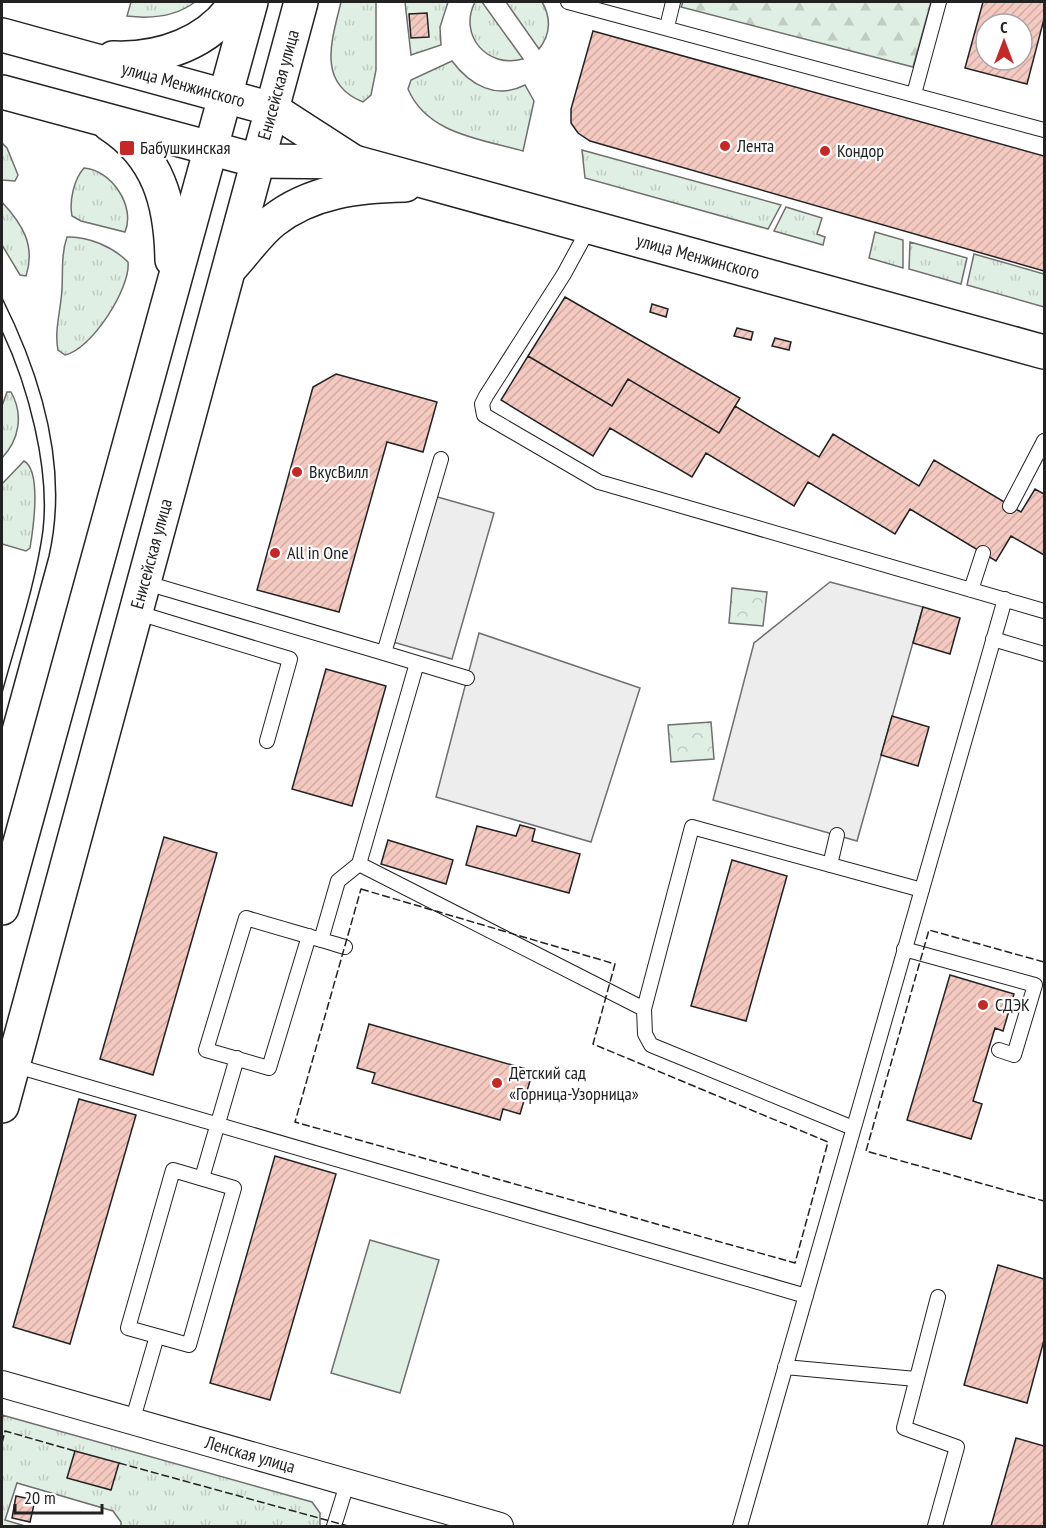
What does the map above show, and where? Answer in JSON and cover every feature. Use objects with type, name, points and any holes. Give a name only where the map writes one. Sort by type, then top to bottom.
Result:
[{"type":"main road","points":[[86,58],[132,59],[173,51],[202,36],[236,2]]},
{"type":"main road","points":[[2,908],[251,2]]},
{"type":"main road","name":"Енисейская улица","points":[[2,1106],[301,2]]},
{"type":"main road","name":"улица Менжинского","points":[[2,34],[272,109],[354,162]]},
{"type":"main road","name":"улица Менжинского","points":[[2,92],[258,161],[354,162],[1044,352]]},
{"type":"main road","points":[[102,120],[120,131],[150,162],[164,194],[172,229],[173,288]]},
{"type":"main road","points":[[227,272],[272,222],[305,201],[333,192],[361,188],[437,185]]},
{"type":"street","name":"Ленская улица","points":[[2,1384],[500,1527]]},
{"type":"lane","points":[[568,2],[1044,130]]},
{"type":"lane","points":[[667,27],[674,2]]},
{"type":"lane","points":[[914,94],[939,2]]},
{"type":"lane","points":[[590,227],[564,274],[486,396],[482,404],[484,415],[599,482],[1044,610]]},
{"type":"lane","points":[[1010,506],[1044,441]]},
{"type":"lane","points":[[384,653],[441,459]]},
{"type":"lane","points":[[971,590],[983,553]]},
{"type":"lane","points":[[139,597],[384,653],[467,678]]},
{"type":"lane","points":[[139,597],[290,659],[267,741]]},
{"type":"lane","points":[[740,1527],[1005,599]]},
{"type":"lane","points":[[993,639],[1044,654]]},
{"type":"lane","points":[[345,947],[315,938],[246,918],[206,1050],[269,1068],[315,938],[338,881],[359,864],[417,663]]},
{"type":"lane","points":[[853,1128],[651,1045],[645,1034],[644,1009],[692,827],[922,890]]},
{"type":"lane","points":[[830,865],[837,835]]},
{"type":"lane","points":[[359,864],[644,1009]]},
{"type":"lane","points":[[904,949],[1035,985],[1014,1055],[999,1050]]},
{"type":"lane","points":[[202,1178],[237,1058]]},
{"type":"lane","points":[[13,1065],[806,1296]]},
{"type":"lane","points":[[173,1170],[202,1178],[234,1188],[189,1346],[128,1328],[173,1170]]},
{"type":"lane","points":[[935,1527],[957,1447],[904,1428],[938,1297]]},
{"type":"lane","points":[[132,1422],[156,1336]]},
{"type":"lane","points":[[785,1367],[916,1379]]},
{"type":"lane","points":[[334,1527],[347,1484]]},
{"type":"green space","points":[[131,2],[195,2],[171,14],[145,17],[127,16]]},
{"type":"green space","points":[[341,2],[376,2],[376,70],[371,95],[363,102],[348,94],[338,84],[333,72],[332,45]]},
{"type":"green space","points":[[405,2],[448,2],[440,27],[441,45],[411,55]]},
{"type":"green space","points":[[475,2],[482,2],[523,59],[510,61],[498,59],[479,47],[470,26]]},
{"type":"green space","points":[[506,2],[542,2],[547,14],[548,31],[539,49]]},
{"type":"green space","points":[[683,2],[931,2],[913,67],[681,7]]},
{"type":"green space","points":[[452,61],[467,77],[484,88],[504,91],[525,85],[534,101],[523,151],[457,132],[428,116],[417,104],[408,89],[411,80]]},
{"type":"green space","points":[[2,143],[7,148],[18,175],[15,181],[2,180]]},
{"type":"green space","points":[[582,150],[781,205],[768,229],[585,178]]},
{"type":"green space","points":[[84,168],[103,175],[119,191],[127,211],[128,222],[125,232],[81,221],[72,216],[73,190]]},
{"type":"green space","points":[[2,202],[16,218],[28,245],[29,265],[26,276],[20,275],[2,245]]},
{"type":"green space","points":[[786,207],[822,218],[817,234],[825,237],[823,245],[774,231]]},
{"type":"green space","points":[[875,232],[903,240],[903,268],[869,258]]},
{"type":"green space","points":[[67,237],[83,238],[100,244],[128,262],[123,287],[107,316],[86,342],[75,351],[65,355],[58,350],[57,335],[63,256]]},
{"type":"green space","points":[[910,242],[967,258],[961,284],[909,269]]},
{"type":"green space","points":[[974,254],[1044,274],[1044,307],[967,285]]},
{"type":"green space","points":[[7,392],[11,392],[15,401],[18,427],[8,451],[2,458],[2,406]]},
{"type":"green space","points":[[24,461],[30,467],[35,488],[30,548],[26,551],[2,544],[2,484]]},
{"type":"green space","points":[[732,588],[767,592],[763,626],[729,623]]},
{"type":"green space","points":[[711,722],[714,759],[671,762],[668,725]]},
{"type":"green space","points":[[370,1240],[439,1260],[400,1393],[331,1373]]},
{"type":"green space","points":[[2,1415],[312,1502],[320,1513],[320,1526],[121,1526],[121,1522],[113,1511],[17,1483],[5,1520],[25,1526],[2,1526]]},
{"type":"shaded area","points":[[434,496],[494,513],[452,659],[393,642]]},
{"type":"shaded area","points":[[830,582],[923,607],[857,841],[713,800],[754,643]]},
{"type":"shaded area","points":[[479,633],[640,688],[591,842],[436,797]]},
{"type":"building","points":[[983,2],[1044,2],[1044,19],[1034,57],[1034,12],[980,12]]},
{"type":"building","points":[[427,13],[429,37],[411,38],[409,14]]},
{"type":"building","name":"Кондор","points":[[593,31],[1044,156],[1044,271],[590,141],[578,133],[571,123],[571,109]]},
{"type":"building","points":[[974,35],[974,70],[965,68]]},
{"type":"building","points":[[980,72],[1030,72],[1027,84]]},
{"type":"building","points":[[565,297],[740,398],[719,433],[628,379],[612,406],[528,356]]},
{"type":"building","points":[[652,304],[668,309],[666,317],[650,312]]},
{"type":"building","points":[[737,328],[753,332],[751,340],[734,336]]},
{"type":"building","points":[[775,338],[791,342],[789,350],[772,346]]},
{"type":"building","points":[[528,356],[612,406],[628,379],[719,433],[735,406],[819,457],[833,434],[919,486],[934,460],[1021,512],[1035,489],[1044,494],[1044,555],[1011,536],[996,561],[910,509],[895,534],[808,482],[794,506],[706,453],[692,477],[610,428],[593,456],[501,400]]},
{"type":"building","points":[[336,374],[437,402],[423,452],[387,442],[339,612],[257,590],[313,387]]},
{"type":"building","points":[[923,607],[960,618],[950,654],[913,643]]},
{"type":"building","points":[[326,669],[386,686],[352,806],[292,789]]},
{"type":"building","points":[[892,716],[929,727],[918,766],[881,755]]},
{"type":"building","points":[[520,825],[535,829],[532,841],[580,854],[569,893],[466,865],[477,826],[516,836]]},
{"type":"building","points":[[164,837],[217,853],[153,1075],[100,1059]]},
{"type":"building","points":[[388,840],[453,860],[446,884],[381,864]]},
{"type":"building","points":[[732,860],[787,876],[746,1021],[691,1006]]},
{"type":"building","points":[[950,975],[1014,994],[1003,1031],[995,1028],[973,1101],[982,1104],[971,1139],[907,1120]]},
{"type":"building","points":[[369,1024],[533,1071],[520,1114],[503,1109],[500,1120],[372,1083],[375,1073],[357,1068]]},
{"type":"building","points":[[79,1099],[136,1115],[70,1344],[13,1327]]},
{"type":"building","points":[[275,1156],[336,1174],[270,1400],[210,1383]]},
{"type":"building","points":[[998,1265],[1044,1279],[1044,1340],[1027,1403],[964,1385]]},
{"type":"building","points":[[1016,1438],[1044,1446],[1044,1526],[991,1526]]},
{"type":"building","points":[[75,1451],[119,1463],[111,1490],[67,1478]]},
{"type":"building","points":[[16,1496],[35,1500],[30,1522],[12,1518]]},
{"type":"tram line","points":[[2,298],[29,359],[39,391],[48,423],[56,490],[49,556],[2,728]]},
{"type":"tram line","points":[[2,331],[12,353],[35,428],[40,454],[44,506],[43,530],[36,571],[2,693]]},
{"type":"fence","points":[[361,889],[615,964],[593,1044],[828,1142],[795,1263],[295,1122],[361,889]]},
{"type":"fence","points":[[1044,962],[929,930],[866,1151],[1044,1201]]},
{"type":"fence","points":[[2,1443],[5,1431],[75,1451]]},
{"type":"fence","points":[[119,1463],[348,1526]]},
{"type":"place","name":"Лента","points":[[725,146]]},
{"type":"place","name":"Бабушкинская","points":[[127,148]]},
{"type":"place","name":"Кондор","points":[[825,151]]},
{"type":"place","name":"ВкусВилл","points":[[297,472]]},
{"type":"place","name":"All in One","points":[[275,553]]},
{"type":"place","name":"СДЭК","points":[[983,1005]]},
{"type":"place","name":"Детский сад «Горница-Узорница»","points":[[497,1083]]}]
